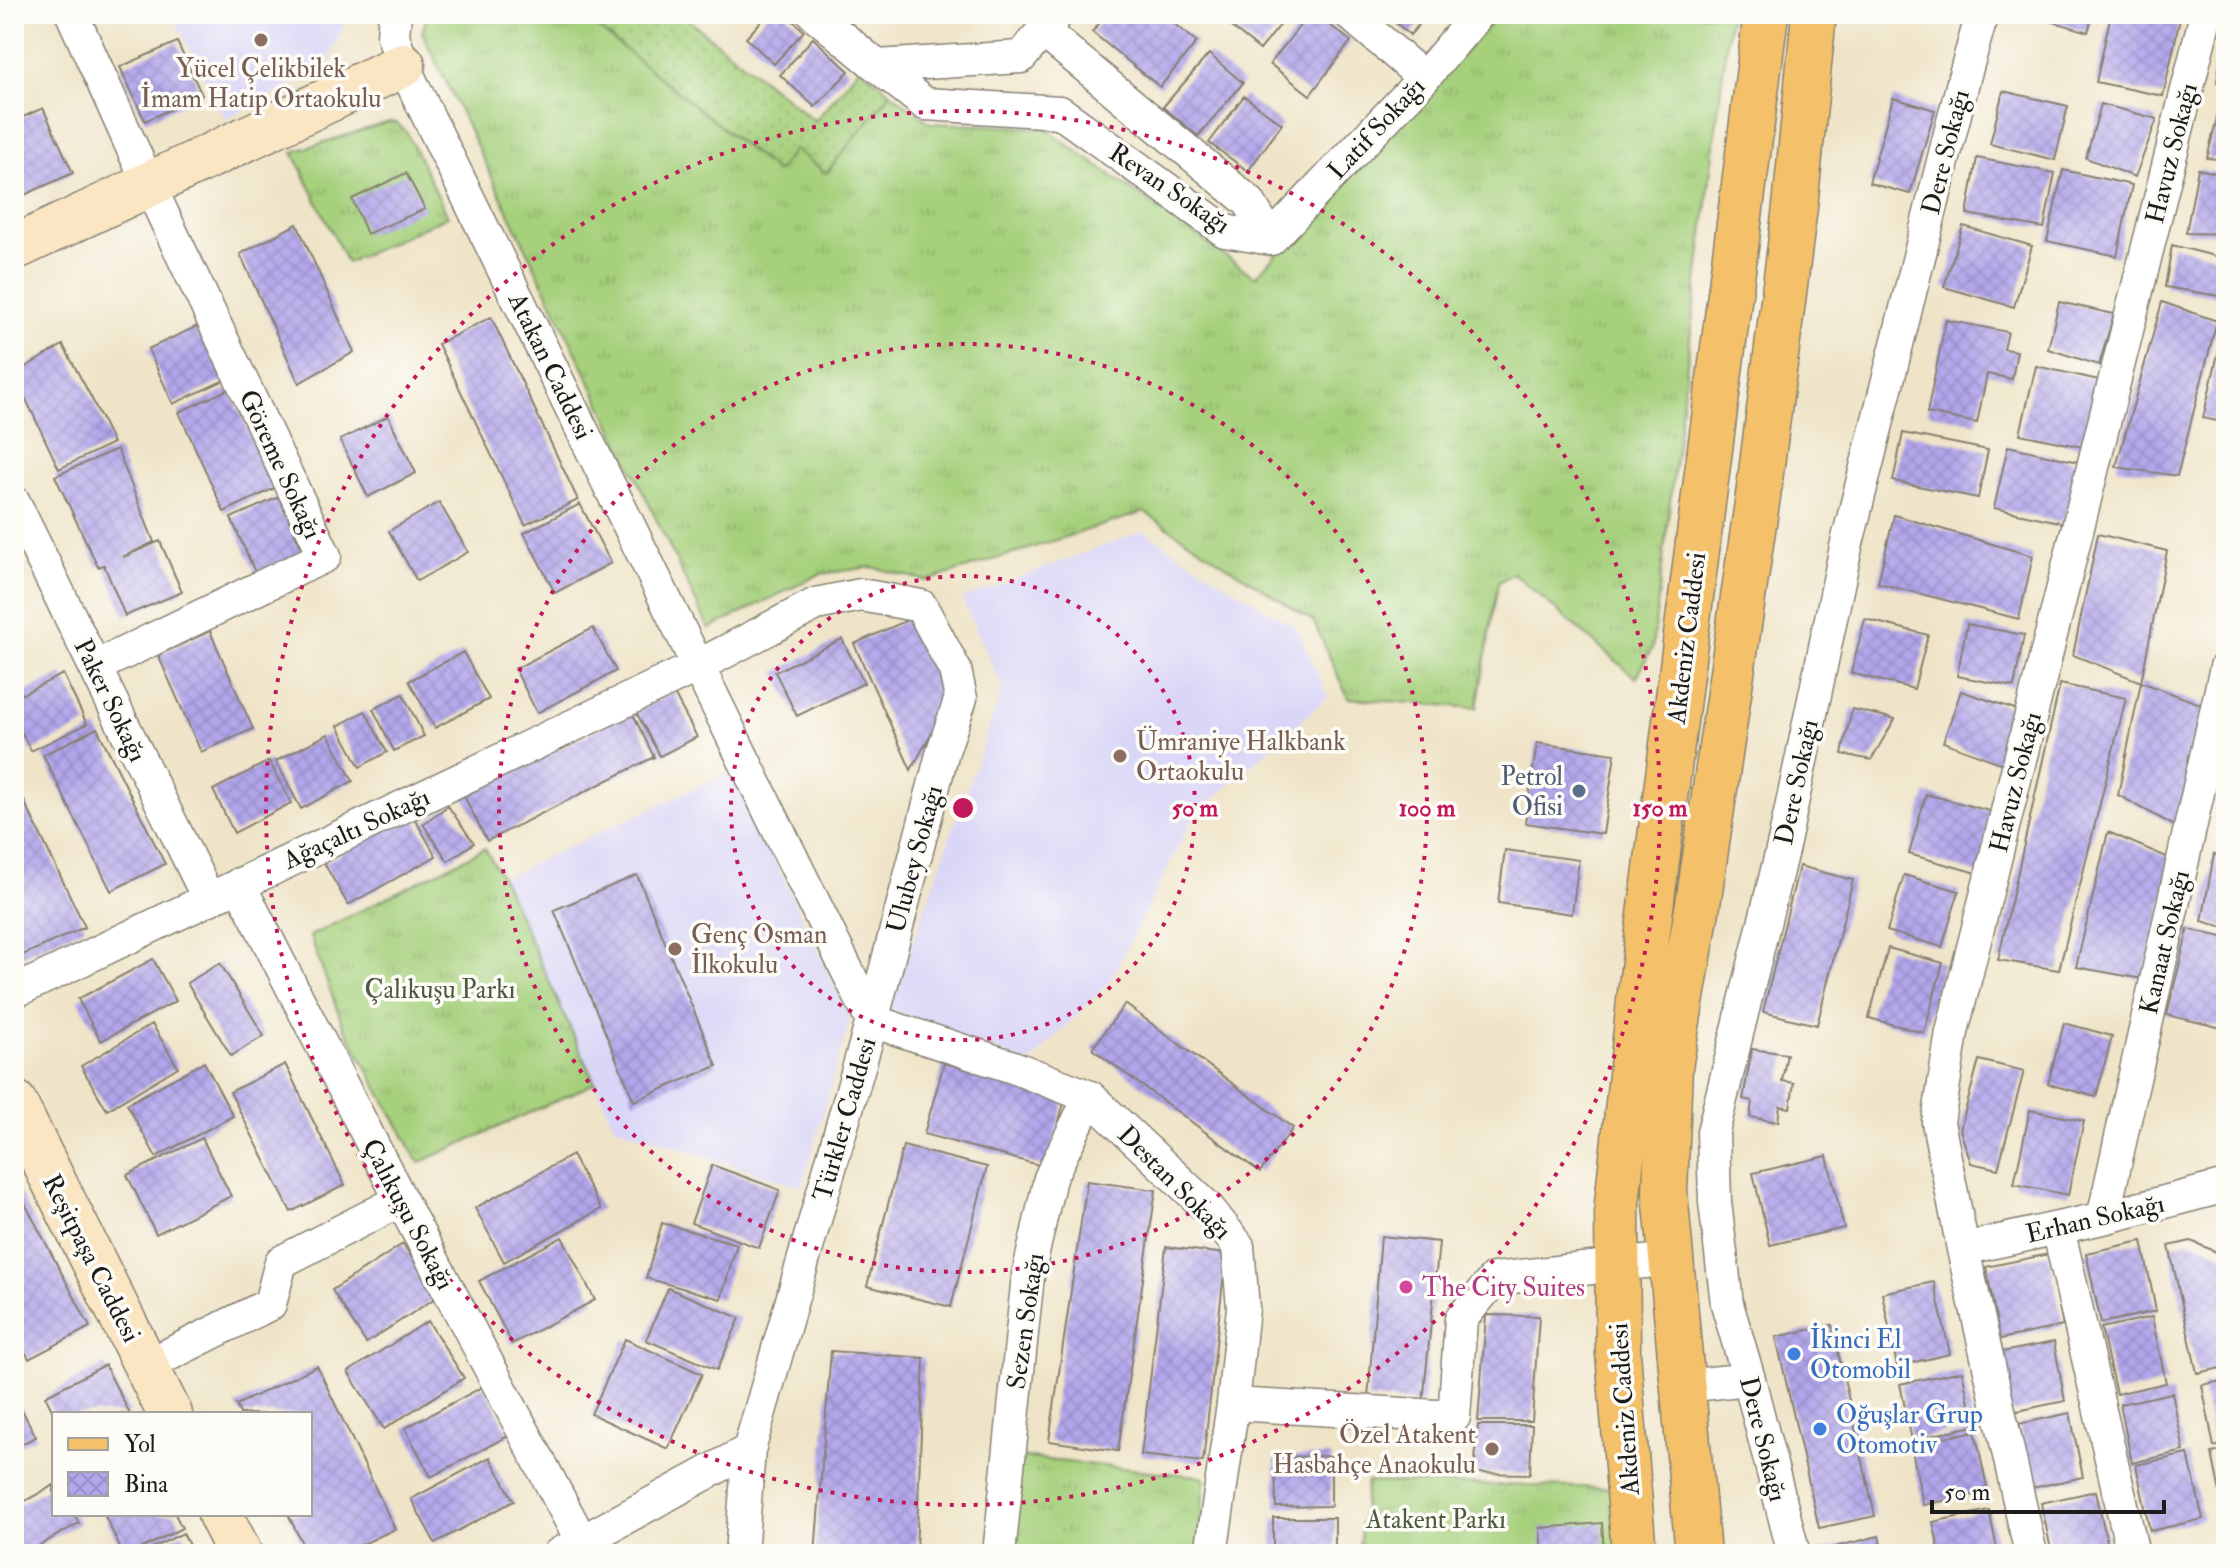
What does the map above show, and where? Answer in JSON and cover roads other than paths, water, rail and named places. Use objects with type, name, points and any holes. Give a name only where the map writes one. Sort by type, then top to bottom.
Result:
[{"type":"main road","name":"Akdeniz Caddesi","points":[[1634,1554],[1618,1353],[1617,1203],[1640,993],[1766,14]]},
{"type":"main road","name":"Akdeniz Caddesi","points":[[1698,1554],[1665,1192],[1670,1067],[1700,889],[1756,511],[1795,207],[1814,14]]},
{"type":"street","points":[[72,14],[149,185]]},
{"type":"street","name":"Atakan Caddesi","points":[[395,14],[393,36],[403,65],[698,666]]},
{"type":"street","name":"Revan Sokağı","points":[[814,14],[925,104],[1060,112],[1225,231],[1271,239]]},
{"type":"street","points":[[1350,14],[1424,78]]},
{"type":"street","name":"Latif Sokağı","points":[[1271,239],[1424,78],[1478,14]]},
{"type":"street","name":"Dere Sokağı","points":[[1794,1554],[1727,1304],[1715,1202],[1713,1132],[1784,842],[1846,547],[1982,14]]},
{"type":"street","name":"Havuz Sokağı","points":[[2031,1554],[1938,1122],[1952,1032],[2206,14]]},
{"type":"street","points":[[877,66],[1021,57],[1050,23]]},
{"type":"street","name":"Revan Sokağı","points":[[1050,23],[1249,202],[1271,239]]},
{"type":"street","points":[[14,248],[403,65]]},
{"type":"street","name":"Göreme Sokağı","points":[[95,667],[325,556],[149,185]]},
{"type":"street","name":"Paker Sokağı","points":[[14,502],[208,898]]},
{"type":"street","name":"Ağaçaltı Sokağı","points":[[14,992],[698,666],[816,604],[861,595],[921,606],[955,670],[961,698]]},
{"type":"street","name":"Türkler Caddesi","points":[[698,666],[872,1021],[749,1450],[741,1554]]},
{"type":"street","name":"Kanaat Sokağı","points":[[2103,1218],[2226,667]]},
{"type":"street","name":"Ulubey Sokağı","points":[[872,1021],[943,751],[961,698]]},
{"type":"street","name":"Çalıkuşu Sokağı","points":[[239,884],[401,1200],[570,1548]]},
{"type":"street","name":"Destan Sokağı","points":[[872,1021],[1013,1067],[1090,1097],[1208,1208],[1238,1246],[1243,1308],[1233,1404],[1211,1554]]},
{"type":"street","name":"Sezen Sokağı","points":[[999,1554],[1028,1275],[1050,1178],[1090,1097]]},
{"type":"street","name":"Reşitpaşa Caddesi","points":[[18,1122],[169,1412]]},
{"type":"street","name":"Erhan Sokağı","points":[[1963,1249],[2103,1218],[2226,1186]]},
{"type":"street","points":[[146,1366],[270,1304],[281,1262],[401,1200]]},
{"type":"street","points":[[2058,1228],[2133,1554]]},
{"type":"street","points":[[1233,1404],[1454,1417],[1461,1319],[1494,1279],[1671,1259]]},
{"type":"street","points":[[1684,1386],[1749,1379]]},
{"type":"street","points":[[570,1548],[749,1450]]},
{"type":"street","points":[[221,1516],[240,1554]]},
{"type":"place","name":"Yücel Çelikbilek İmam Hatip Ortaokulu","points":[[261,40]]},
{"type":"place","name":"Ümraniye Halkbank Ortaokulu","points":[[1120,756]]},
{"type":"place","name":"Petrol Ofisi","points":[[1579,791]]},
{"type":"place","name":"Genç Osman İlkokulu","points":[[675,949]]},
{"type":"place","name":"The City Suites","points":[[1406,1287]]},
{"type":"place","name":"İkinci El Otomobil","points":[[1794,1354]]},
{"type":"place","name":"Oğuşlar Grup Otomotiv","points":[[1820,1429]]},
{"type":"place","name":"Özel Atakent Hasbahçe Anaokulu","points":[[1492,1449]]},
{"type":"park label","name":"Çalıkuşu Parkı","points":[[440,989]]},
{"type":"park label","name":"Atakent Parkı","points":[[1436,1519]]}]
